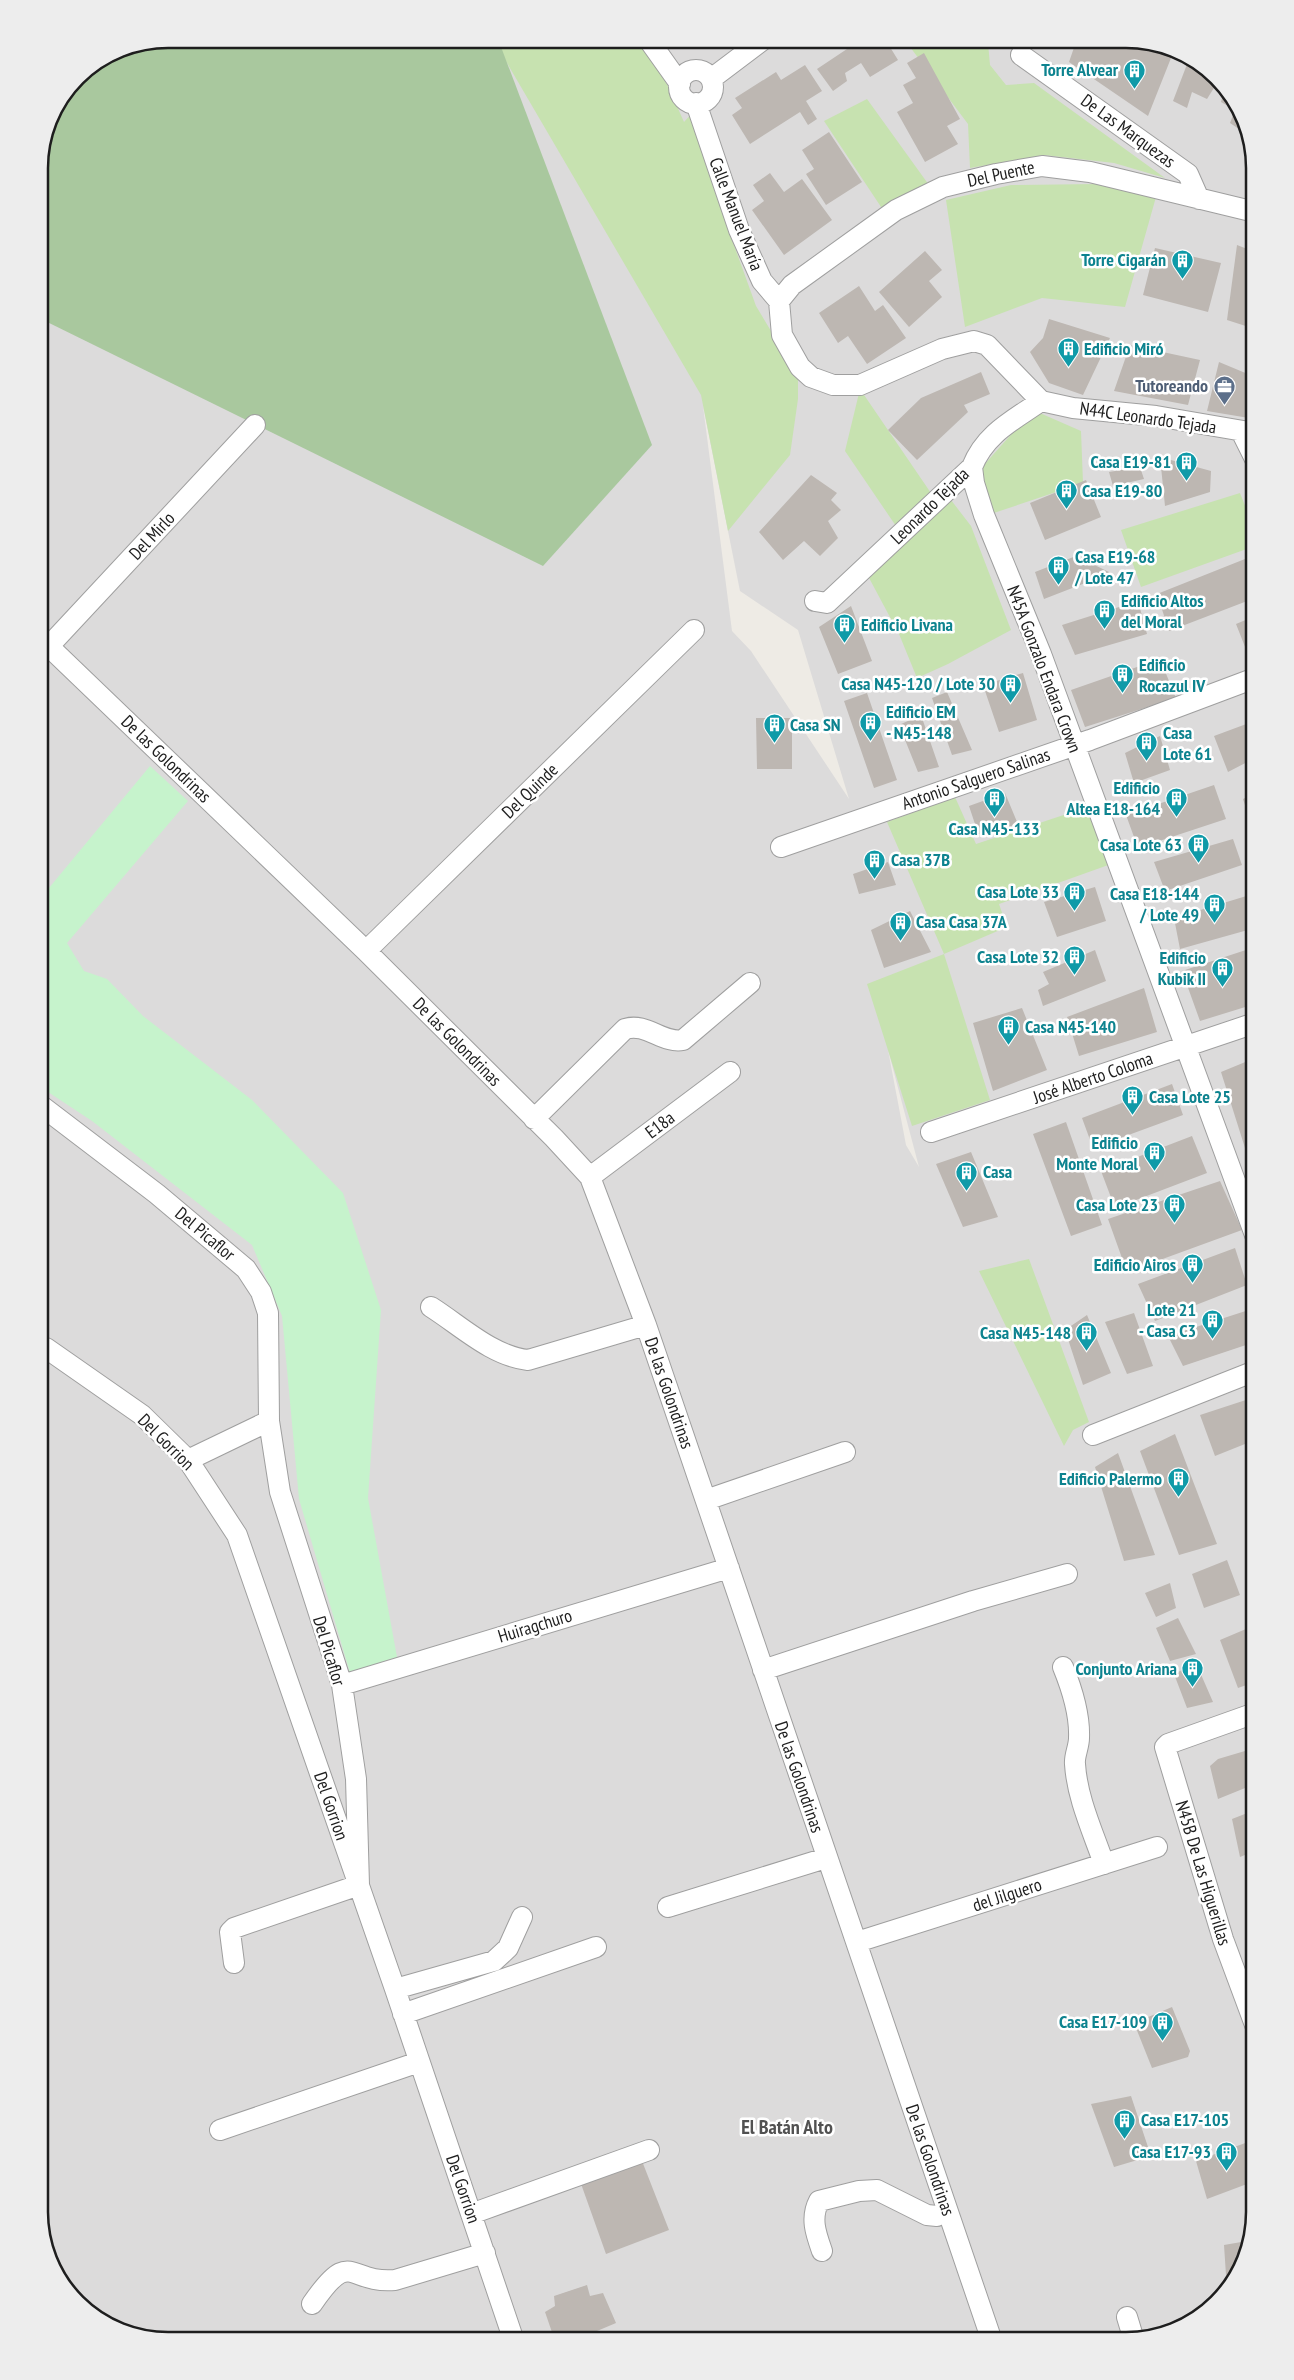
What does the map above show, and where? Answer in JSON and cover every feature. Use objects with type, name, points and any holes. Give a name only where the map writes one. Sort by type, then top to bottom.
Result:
[{"type":"street","points":[[654,48],[680,84],[684,97],[696,104],[706,100],[713,91],[711,79],[707,74],[694,70],[687,72],[680,84]]},
{"type":"street","points":[[711,79],[752,48]]},
{"type":"street","name":"De Las Marquezas","points":[[1021,55],[1188,174],[1199,200]]},
{"type":"street","name":"Calle Manuel María","points":[[696,104],[739,230],[762,281],[779,301]]},
{"type":"street","name":"Del Puente","points":[[779,301],[792,285],[896,210],[943,187],[996,174],[1042,166],[1090,172],[1246,210]]},
{"type":"street","points":[[779,301],[782,334],[800,367],[811,377],[833,385],[860,385],[942,349],[974,341],[987,344],[1041,401]]},
{"type":"street","name":"N44C Leonardo Tejada","points":[[1041,401],[1073,408],[1156,416],[1246,432]]},
{"type":"street","name":"Leonardo Tejada","points":[[815,601],[827,603],[972,467],[977,453],[987,440],[1041,401]]},
{"type":"street","name":"Del Mirlo","points":[[48,637],[254,426]]},
{"type":"street","name":"N45A Gonzalo Endara Crown","points":[[972,467],[974,483],[984,515],[1041,654],[1246,1211]]},
{"type":"street","name":"Del Quinde","points":[[366,951],[694,630]]},
{"type":"street","name":"De las Golondrinas","points":[[48,645],[366,951],[590,1177],[646,1325],[989,2332]]},
{"type":"street","name":"Antonio Salguero Salinas","points":[[781,847],[1074,745],[1246,681]]},
{"type":"street","points":[[534,1119],[625,1029],[640,1027],[674,1040],[683,1040],[750,983]]},
{"type":"street","name":"José Alberto Coloma","points":[[931,1132],[1246,1026]]},
{"type":"street","name":"E18a","points":[[590,1177],[730,1072]]},
{"type":"street","name":"Del Picaflor","points":[[48,1111],[157,1194],[246,1269],[260,1292],[268,1313],[269,1422],[280,1492],[287,1521],[342,1685],[356,1779],[359,1885]]},
{"type":"street","points":[[431,1307],[511,1358],[528,1360],[646,1325]]},
{"type":"street","name":"Del Gorrion","points":[[48,1349],[142,1415],[188,1460],[237,1535],[395,1988],[511,2332]]},
{"type":"street","points":[[1093,1435],[1246,1375]]},
{"type":"street","points":[[188,1460],[269,1422]]},
{"type":"street","points":[[706,1500],[845,1452]]},
{"type":"street","name":"Huiragchuro","points":[[342,1685],[729,1568]]},
{"type":"street","points":[[763,1670],[973,1601],[1067,1574]]},
{"type":"street","points":[[1063,1667],[1072,1692],[1078,1725],[1079,1739],[1075,1762],[1077,1778],[1104,1864]]},
{"type":"street","name":"N45B De Las Higuerillas","points":[[1246,1716],[1168,1744],[1165,1747],[1223,1939],[1246,2001]]},
{"type":"street","name":"del Jilguero","points":[[857,1942],[1157,1847]]},
{"type":"street","points":[[668,1907],[826,1858]]},
{"type":"street","points":[[234,1964],[229,1941],[230,1932],[234,1928],[359,1885]]},
{"type":"street","points":[[395,1988],[494,1961],[508,1948],[522,1918]]},
{"type":"street","points":[[403,2014],[596,1946]]},
{"type":"street","points":[[220,2130],[419,2062]]},
{"type":"street","points":[[471,2214],[649,2150]]},
{"type":"street","points":[[822,2251],[815,2232],[814,2211],[819,2201],[859,2191],[877,2190],[927,2214],[937,2216],[947,2210]]},
{"type":"street","points":[[312,2304],[327,2283],[342,2272],[353,2271],[385,2281],[395,2280],[485,2253]]},
{"type":"street","points":[[1127,2317],[1131,2332]]},
{"type":"shaded area","points":[[1134,48],[1158,52],[1172,57],[1200,72],[1222,94],[1237,122],[1244,144],[1246,167],[1246,2213],[1242,2244],[1226,2279],[1217,2292],[1200,2308],[1172,2323],[1150,2330],[1127,2332],[160,2332],[144,2330],[114,2320],[88,2303],[68,2279],[57,2258],[50,2236],[48,2220],[48,160],[52,136],[60,114],[77,88],[88,77],[107,64],[136,52],[152,49]],"holes":[[[703,406],[740,591],[798,630],[849,799],[751,651],[732,631]],[[888,1050],[919,1167],[906,1145]]]},
{"type":"green space","points":[[498,48],[645,48],[668,86],[684,122],[694,111],[712,184],[756,306],[798,376],[798,399],[790,455],[728,531],[701,395]]},
{"type":"green space","points":[[501,48],[652,445],[543,566],[48,322],[48,160],[50,144],[60,114],[77,88],[88,77],[107,64],[122,57],[152,49]]},
{"type":"green space","points":[[911,48],[988,48],[990,65],[1006,85],[1034,83],[1165,178],[1114,163],[1044,155],[970,168],[968,124]]},
{"type":"green space","points":[[867,99],[934,192],[887,216],[824,121]]},
{"type":"green space","points":[[1099,184],[1156,197],[1125,307],[1042,298],[965,327],[946,200],[1011,185]]},
{"type":"green space","points":[[860,389],[935,499],[900,532],[845,451]]},
{"type":"green space","points":[[1033,410],[1081,431],[1083,483],[988,515],[967,484]]},
{"type":"green space","points":[[1240,493],[1246,508],[1246,549],[1141,587],[1121,530]]},
{"type":"green space","points":[[951,500],[971,526],[1011,630],[948,664],[917,678],[899,634],[868,576]]},
{"type":"green space","points":[[150,766],[188,801],[67,943],[84,971],[107,979],[143,1016],[252,1100],[343,1193],[381,1310],[368,1498],[397,1657],[350,1673],[299,1499],[282,1316],[252,1245],[92,1121],[48,1092],[48,889]]},
{"type":"green space","points":[[955,797],[976,844],[1094,805],[1114,863],[999,904],[1007,927],[944,954],[887,822]]},
{"type":"green space","points":[[944,954],[990,1100],[912,1126],[867,984]]},
{"type":"green space","points":[[1029,1259],[1089,1422],[1073,1430],[1064,1446],[979,1271]]},
{"type":"building","points":[[848,48],[891,48],[898,60],[870,77],[861,63],[845,73],[847,81],[833,91],[817,69]]},
{"type":"building","name":"Torre Alvear","points":[[1074,48],[1134,48],[1158,52],[1171,57],[1148,116],[1069,62]]},
{"type":"building","points":[[924,53],[960,119],[947,126],[958,144],[925,162],[897,112],[913,103],[903,85],[916,78],[907,63]]},
{"type":"building","points":[[1187,64],[1200,72],[1215,87],[1207,99],[1192,92],[1187,108],[1173,101]]},
{"type":"building","points":[[805,65],[822,91],[806,101],[817,119],[808,125],[800,112],[750,144],[732,115],[742,108],[735,98],[776,72],[781,80]]},
{"type":"building","points":[[1223,95],[1230,107],[1221,102]]},
{"type":"building","points":[[1233,114],[1240,129],[1230,123]]},
{"type":"building","points":[[829,132],[862,182],[826,205],[806,174],[814,169],[802,150]]},
{"type":"building","points":[[770,173],[784,192],[802,179],[832,220],[784,255],[752,210],[764,201],[753,185]]},
{"type":"building","points":[[1237,245],[1246,248],[1246,326],[1227,320]]},
{"type":"building","name":"Torre Cigarán","points":[[1155,248],[1221,263],[1208,312],[1143,295]]},
{"type":"building","points":[[925,251],[942,270],[929,281],[942,297],[909,327],[879,292]]},
{"type":"building","points":[[859,286],[875,311],[883,305],[906,338],[867,364],[848,336],[838,343],[819,313]]},
{"type":"building","name":"Edificio Miró","points":[[1049,319],[1110,338],[1083,395],[1049,383],[1030,352],[1043,338]]},
{"type":"building","points":[[1130,345],[1200,360],[1188,405],[1114,391]]},
{"type":"building","points":[[1219,362],[1246,373],[1246,418],[1207,411]]},
{"type":"building","points":[[981,372],[990,394],[964,405],[968,412],[917,460],[888,430],[921,398]]},
{"type":"building","name":"Casa E19-81","points":[[1160,457],[1211,471],[1210,492],[1165,506]]},
{"type":"building","points":[[1140,467],[1144,479],[1113,486],[1109,472]]},
{"type":"building","points":[[811,475],[837,493],[831,500],[841,510],[828,521],[838,538],[820,556],[804,541],[783,560],[759,532]]},
{"type":"building","name":"Casa E19-80","points":[[1086,480],[1101,517],[1045,540],[1030,503]]},
{"type":"building","name":"Casa E19-68 / Lote 47","points":[[1076,556],[1111,573],[1044,599],[1035,572]]},
{"type":"building","points":[[1246,559],[1246,601],[1169,631],[1157,594]]},
{"type":"building","name":"Edificio Altos del Moral","points":[[1138,601],[1147,634],[1075,655],[1062,625]]},
{"type":"building","name":"Edificio Livana","points":[[851,606],[872,661],[838,674],[819,627]]},
{"type":"building","points":[[1246,620],[1246,649],[1236,624]]},
{"type":"building","name":"Edificio Rocazul IV","points":[[1160,659],[1176,698],[1085,727],[1071,690]]},
{"type":"building","name":"Casa N45-120 / Lote 30","points":[[1023,673],[1037,720],[999,732],[983,685]]},
{"type":"building","points":[[947,692],[972,750],[952,755],[932,698]]},
{"type":"building","name":"Edificio EM - N45-148","points":[[867,693],[897,780],[874,788],[844,701]]},
{"type":"building","points":[[921,715],[939,767],[918,772],[899,725]]},
{"type":"building","name":"Casa SN","points":[[756,718],[792,718],[792,769],[757,769]]},
{"type":"building","points":[[1246,724],[1246,763],[1228,772],[1214,736]]},
{"type":"building","name":"Casa Lote 61","points":[[1160,736],[1170,770],[1134,783],[1125,753]]},
{"type":"building","name":"Edificio Altea E18-164","points":[[1214,785],[1226,819],[1138,848],[1126,815]]},
{"type":"building","name":"Casa N45-133","points":[[1005,793],[1020,829],[979,836],[969,806]]},
{"type":"building","points":[[1246,798],[1246,808],[1243,799]]},
{"type":"building","name":"Casa Lote 63","points":[[1233,839],[1242,865],[1165,891],[1154,862]]},
{"type":"building","name":"Casa 37B","points":[[888,862],[896,885],[859,894],[853,874]]},
{"type":"building","name":"Casa Lote 33","points":[[1095,887],[1106,921],[1057,937],[1044,902]]},
{"type":"building","name":"Casa E18-144 / Lote 49","points":[[1246,896],[1246,931],[1180,949],[1174,918]]},
{"type":"building","name":"Casa Casa 37A","points":[[910,911],[931,952],[884,968],[871,930]]},
{"type":"building","name":"Casa Lote 32","points":[[1095,950],[1106,981],[1043,1006],[1038,990],[1049,984],[1043,972]]},
{"type":"building","name":"Edificio Kubik II","points":[[1246,950],[1246,1007],[1200,1021],[1182,971]]},
{"type":"building","points":[[1144,988],[1157,1032],[1079,1056],[1067,1017]]},
{"type":"building","name":"Casa N45-140","points":[[1022,1008],[1047,1070],[993,1091],[973,1023]]},
{"type":"building","points":[[1246,1062],[1246,1148],[1245,1148],[1221,1072]]},
{"type":"building","name":"Casa Lote 25","points":[[1172,1084],[1183,1115],[1093,1148],[1082,1118]]},
{"type":"building","points":[[1066,1122],[1102,1225],[1071,1236],[1033,1134]]},
{"type":"building","name":"Edificio Monte Moral","points":[[1192,1136],[1207,1173],[1115,1208],[1101,1171]]},
{"type":"building","name":"Casa","points":[[971,1152],[998,1217],[963,1227],[936,1164]]},
{"type":"building","name":"Casa Lote 23","points":[[1220,1181],[1242,1230],[1127,1272],[1108,1219]]},
{"type":"building","name":"Edificio Airos","points":[[1235,1248],[1246,1282],[1246,1285],[1155,1321],[1138,1284]]},
{"type":"building","name":"Lote 21 - Casa C3","points":[[1246,1311],[1246,1345],[1183,1366],[1168,1336]]},
{"type":"building","points":[[1134,1313],[1153,1366],[1127,1374],[1105,1322]]},
{"type":"building","name":"Casa N45-148","points":[[1087,1315],[1111,1373],[1083,1385],[1065,1330]]},
{"type":"building","points":[[1246,1400],[1246,1444],[1215,1456],[1200,1415]]},
{"type":"building","name":"Edificio Palermo","points":[[1175,1434],[1217,1544],[1179,1555],[1140,1451]]},
{"type":"building","points":[[1118,1453],[1155,1555],[1124,1561],[1095,1467]]},
{"type":"building","points":[[1227,1560],[1240,1595],[1204,1608],[1192,1574]]},
{"type":"building","name":"Conjunto Ariana","points":[[1170,1583],[1176,1608],[1156,1617],[1145,1593]]},
{"type":"building","name":"Conjunto Ariana","points":[[1178,1618],[1196,1654],[1170,1661],[1156,1628]]},
{"type":"building","points":[[1246,1629],[1246,1685],[1238,1688],[1220,1640]]},
{"type":"building","name":"Conjunto Ariana","points":[[1196,1663],[1213,1702],[1187,1708],[1174,1674]]},
{"type":"building","points":[[1246,1751],[1246,1788],[1218,1799],[1210,1766],[1218,1759]]},
{"type":"building","points":[[1246,1814],[1246,1855],[1240,1857],[1232,1819]]},
{"type":"building","name":"Casa E17-109","points":[[1172,2007],[1190,2051],[1188,2057],[1152,2068],[1134,2023]]},
{"type":"building","name":"Casa E17-105","points":[[1131,2096],[1151,2156],[1114,2167],[1091,2104]]},
{"type":"building","name":"Casa E17-93","points":[[1246,2143],[1246,2184],[1207,2199],[1196,2161]]},
{"type":"building","points":[[642,2161],[669,2230],[606,2254],[580,2181]]},
{"type":"building","points":[[1242,2242],[1230,2273],[1226,2275],[1224,2245]]},
{"type":"building","points":[[587,2285],[590,2296],[603,2293],[616,2323],[597,2332],[552,2332],[545,2312],[555,2306],[554,2296]]},
{"type":"place","name":"Torre Alvear","points":[[1134,89]]},
{"type":"place","name":"Torre Cigarán","points":[[1182,279]]},
{"type":"place","name":"Edificio Miró","points":[[1068,368]]},
{"type":"place","name":"Tutoreando","points":[[1224,405]]},
{"type":"place","name":"Casa E19-81","points":[[1187,481]]},
{"type":"place","name":"Casa E19-80","points":[[1066,510]]},
{"type":"place","name":"Casa E19-68 / Lote 47","points":[[1059,586]]},
{"type":"place","name":"Edificio Altos del Moral","points":[[1105,630]]},
{"type":"place","name":"Edificio Livana","points":[[845,644]]},
{"type":"place","name":"Edificio Rocazul IV","points":[[1123,694]]},
{"type":"place","name":"Casa N45-120 / Lote 30","points":[[1011,703]]},
{"type":"place","name":"Edificio EM - N45-148","points":[[870,741]]},
{"type":"place","name":"Casa SN","points":[[774,744]]},
{"type":"place","name":"Casa Lote 61","points":[[1147,762]]},
{"type":"place","name":"Edificio Altea E18-164","points":[[1176,817]]},
{"type":"place","name":"Casa N45-133","points":[[994,818]]},
{"type":"place","name":"Casa Lote 63","points":[[1198,864]]},
{"type":"place","name":"Casa 37B","points":[[875,879]]},
{"type":"place","name":"Casa Lote 33","points":[[1075,911]]},
{"type":"place","name":"Casa E18-144 / Lote 49","points":[[1215,923]]},
{"type":"place","name":"Casa Casa 37A","points":[[900,941]]},
{"type":"place","name":"Casa Lote 32","points":[[1075,976]]},
{"type":"place","name":"Edificio Kubik II","points":[[1222,987]]},
{"type":"place","name":"Casa N45-140","points":[[1009,1046]]},
{"type":"place","name":"Casa Lote 25","points":[[1133,1116]]},
{"type":"place","name":"Edificio Monte Moral","points":[[1154,1172]]},
{"type":"place","name":"Casa","points":[[967,1191]]},
{"type":"place","name":"Casa Lote 23","points":[[1174,1224]]},
{"type":"place","name":"Edificio Airos","points":[[1192,1284]]},
{"type":"place","name":"Lote 21 - Casa C3","points":[[1212,1339]]},
{"type":"place","name":"Casa N45-148","points":[[1087,1352]]},
{"type":"place","name":"Edificio Palermo","points":[[1178,1498]]},
{"type":"place","name":"Conjunto Ariana","points":[[1193,1688]]},
{"type":"place","name":"Casa E17-109","points":[[1163,2041]]},
{"type":"place","name":"Casa E17-105","points":[[1125,2139]]},
{"type":"place","name":"Casa E17-93","points":[[1227,2171]]},
{"type":"district","name":"El Batán Alto","points":[[787,2127]]}]
